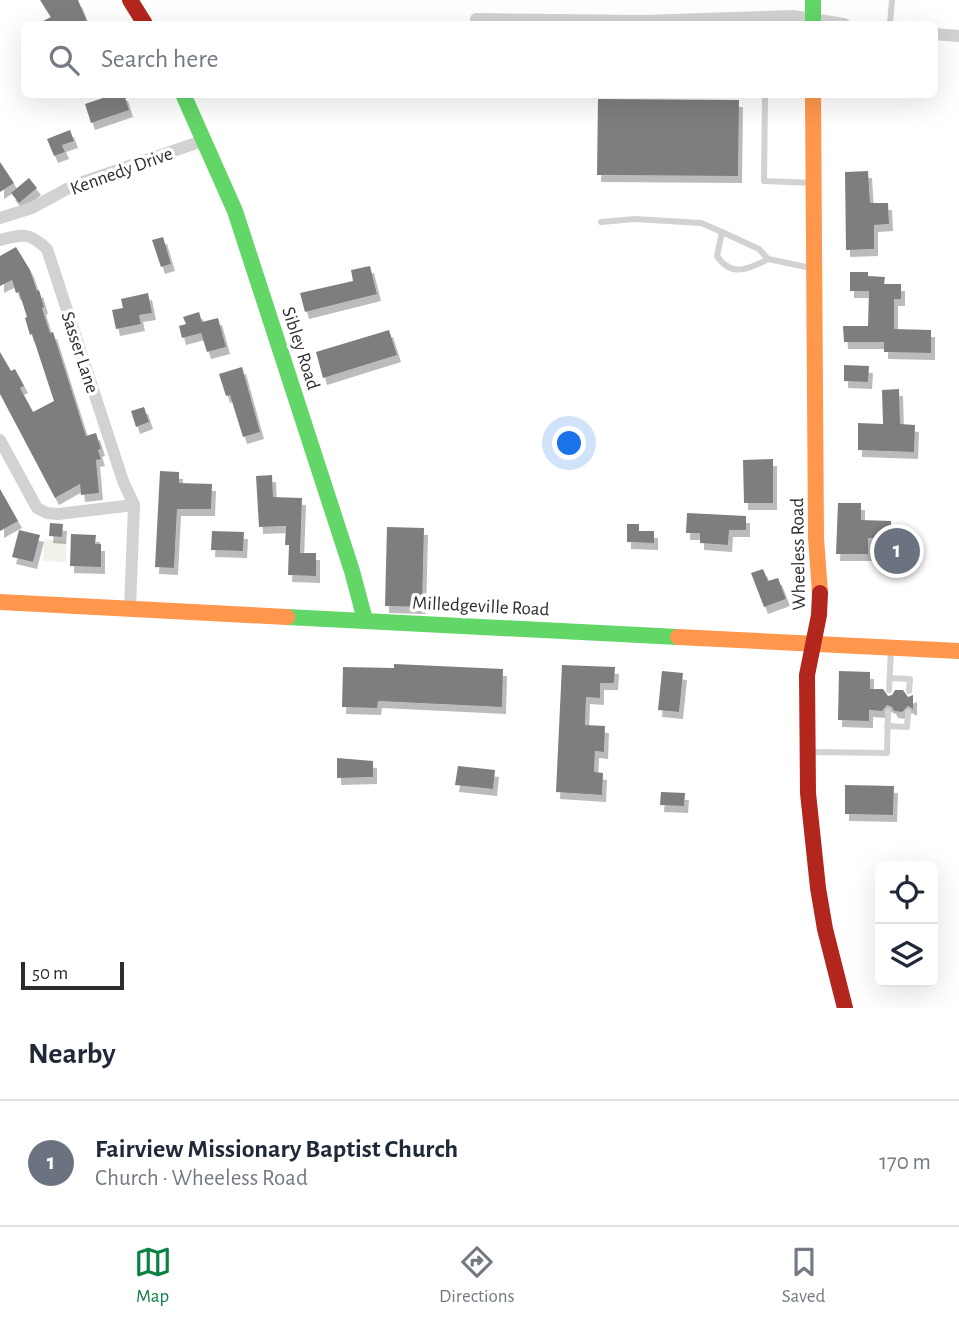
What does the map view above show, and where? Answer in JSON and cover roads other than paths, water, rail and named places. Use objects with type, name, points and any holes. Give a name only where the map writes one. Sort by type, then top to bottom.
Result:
[{"type":"street","points":[[130,0],[143,21]]},
{"type":"street","points":[[813,0],[813,21]]},
{"type":"street","points":[[663,21],[793,16],[810,21]]},
{"type":"street","points":[[476,19],[544,21]]},
{"type":"street","points":[[938,34],[959,36]]},
{"type":"street","name":"Sibley Road","points":[[185,98],[235,211],[352,571],[365,620]]},
{"type":"street","name":"Wheeless Road","points":[[813,98],[816,538],[820,573],[819,615],[807,675],[806,751],[818,888],[825,929],[845,1008]]},
{"type":"street","name":"Kennedy Drive","points":[[0,218],[32,208],[74,185],[205,140]]},
{"type":"street","name":"Sasser Lane","points":[[0,240],[21,234],[35,238],[47,249],[123,481],[134,505],[130,608]]},
{"type":"street","points":[[0,440],[37,508],[47,513],[134,505]]},
{"type":"street","name":"Milledgeville Road","points":[[0,602],[959,651]]},
{"type":"lane","points":[[890,21],[892,0]]},
{"type":"lane","points":[[765,98],[764,181],[813,183]]},
{"type":"lane","points":[[601,222],[635,219],[701,223],[759,249],[768,259],[813,268]]},
{"type":"lane","points":[[722,232],[717,256],[723,265],[734,270],[751,269],[768,259]]},
{"type":"lane","points":[[889,690],[891,648]]},
{"type":"lane","points":[[890,678],[910,679],[909,691]]},
{"type":"lane","points":[[806,751],[887,753],[888,711]]},
{"type":"lane","points":[[887,726],[907,726],[908,712]]},
{"type":"place","name":"Fairview Missionary Baptist Church","points":[[897,551]]}]
